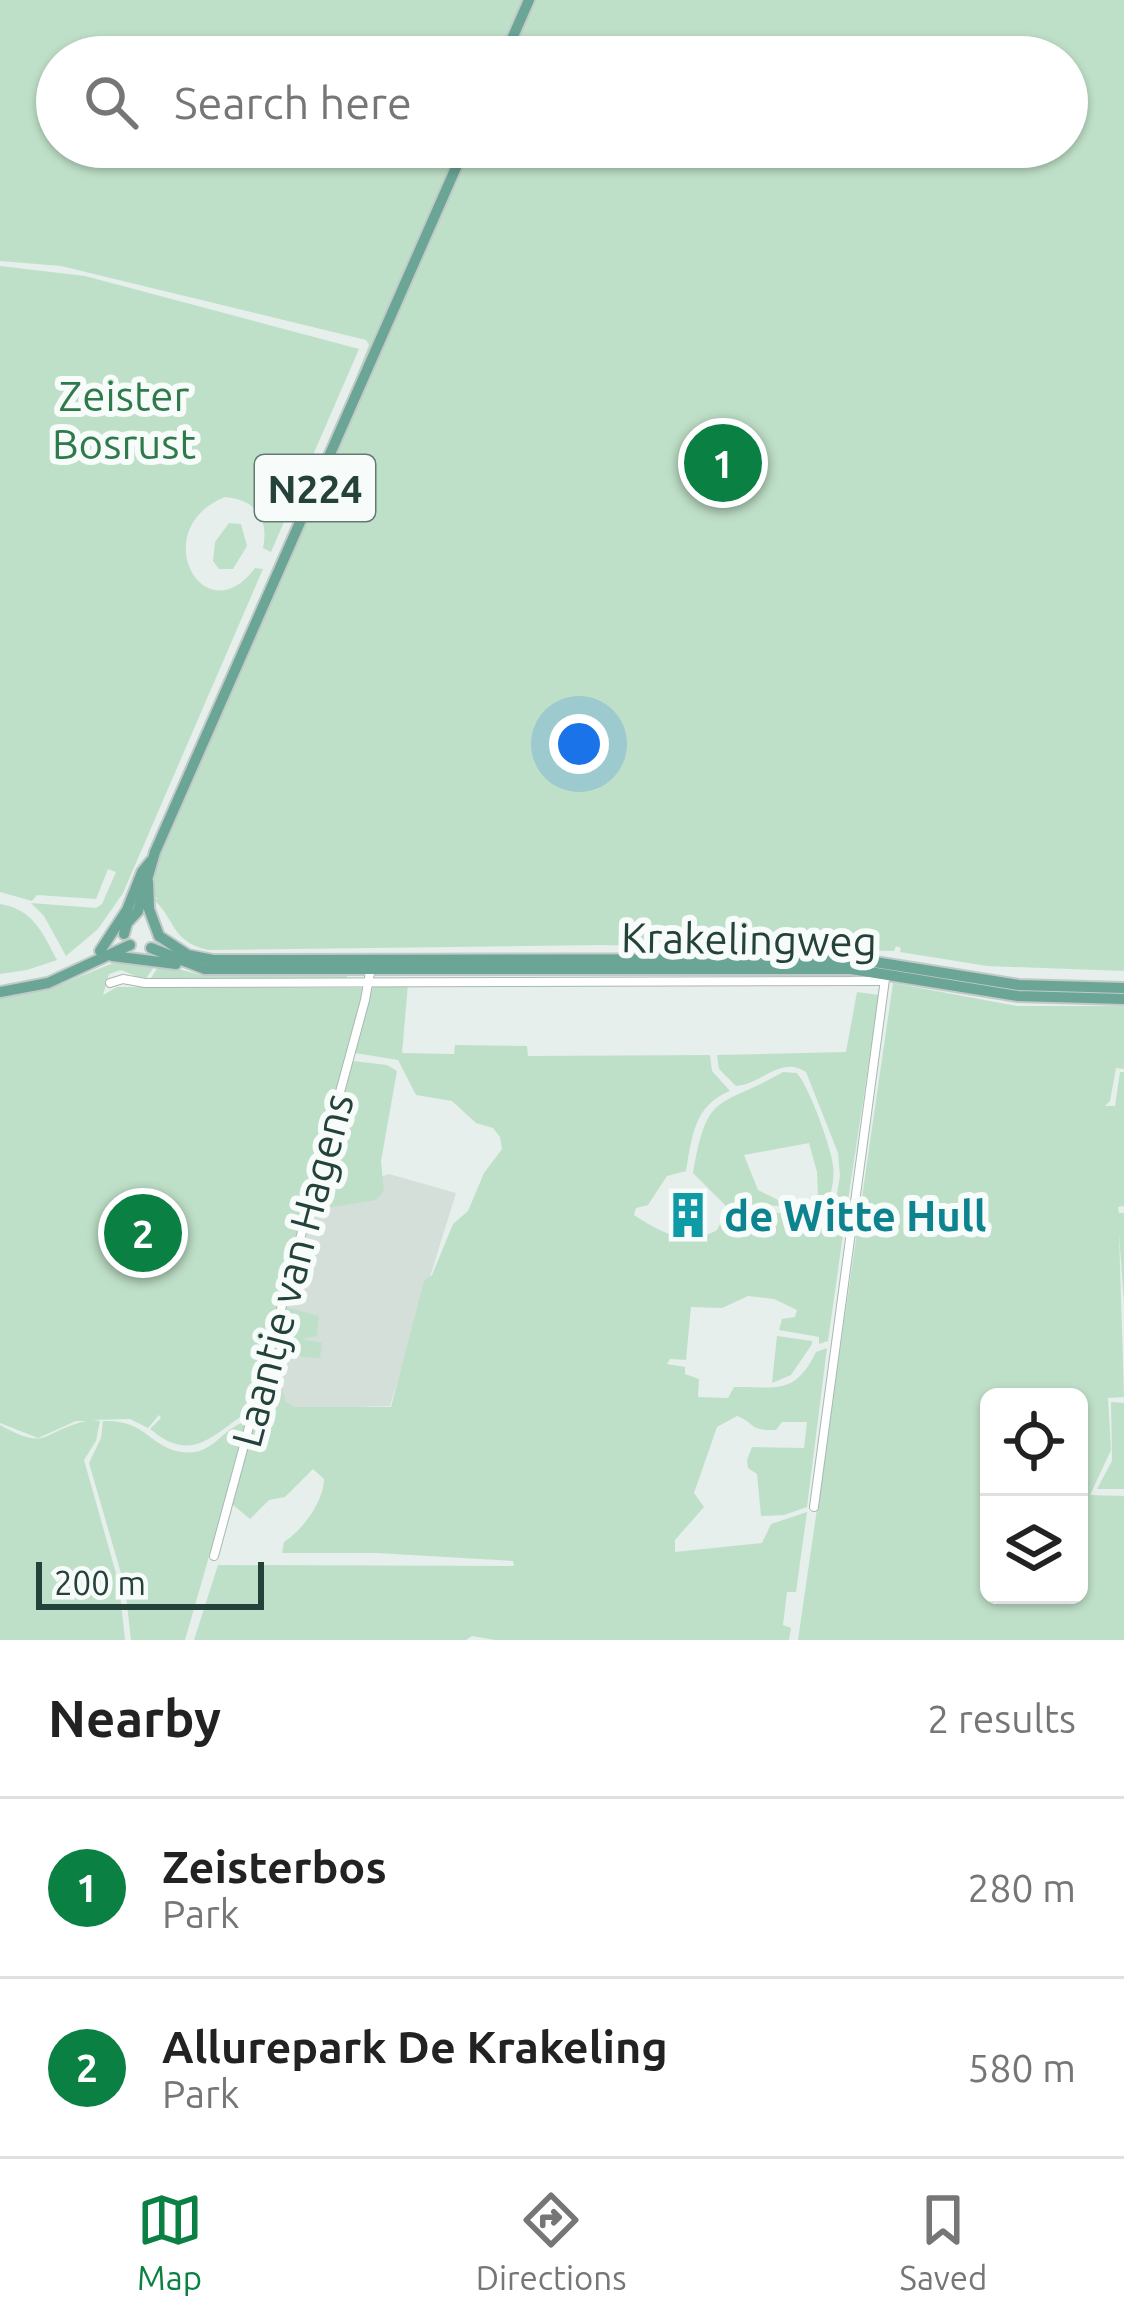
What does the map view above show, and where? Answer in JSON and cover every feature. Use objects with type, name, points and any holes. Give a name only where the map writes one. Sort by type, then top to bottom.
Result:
[{"type":"main road","points":[[513,36],[529,0]]},
{"type":"main road","name":"N224","points":[[0,990],[46,980],[127,940],[127,923],[135,916],[152,860],[456,168]]},
{"type":"main road","name":"N224","points":[[103,953],[152,860]]},
{"type":"main road","name":"N224","points":[[148,882],[159,935]]},
{"type":"main road","points":[[135,916],[152,917]]},
{"type":"main road","points":[[127,940],[151,948],[159,935]]},
{"type":"main road","name":"Krakelingweg","points":[[159,935],[200,958],[370,972]]},
{"type":"main road","name":"Krakelingweg","points":[[151,948],[205,970],[786,968],[1124,988]]},
{"type":"main road","points":[[103,953],[185,964]]},
{"type":"main road","name":"Krakelingweg","points":[[887,973],[1004,994],[1124,999]]},
{"type":"street","name":"Krakelingweg","points":[[110,983],[370,972]]},
{"type":"street","name":"Laantje van Hagens","points":[[214,1556],[370,972]]},
{"type":"street","points":[[814,1507],[887,973]]},
{"type":"shaded area","points":[[389,1174],[456,1193],[390,1406],[258,1410],[315,1201]]},
{"type":"green space","points":[[0,0],[1124,0],[1124,971],[987,966],[900,952],[896,946],[894,951],[601,945],[208,950],[187,941],[153,899],[158,899],[153,895],[157,857],[369,345],[366,340],[61,266],[0,261]]},
{"type":"green space","name":"Zeister Bosrust","points":[[0,266],[85,276],[359,349],[271,552],[263,548],[264,528],[258,512],[236,499],[225,497],[201,512],[189,531],[186,552],[202,584],[218,591],[236,586],[255,568],[263,569],[123,893],[98,929],[66,956],[44,916],[31,903],[96,908],[116,872],[108,869],[96,899],[37,895],[32,901],[0,892]]},
{"type":"green space","points":[[229,523],[241,524],[247,546],[233,569],[219,569],[213,561],[215,542]]},
{"type":"green space","points":[[0,904],[29,917],[57,960],[0,974]]},
{"type":"green space","points":[[123,959],[156,964],[145,980],[121,970],[109,974],[103,995],[117,987],[362,988],[249,1411],[212,1437],[190,1445],[165,1439],[150,1429],[159,1415],[148,1428],[130,1419],[93,1420],[100,1421],[96,1441],[84,1460],[119,1584],[125,1640],[0,1640],[0,1425],[38,1438],[0,1423],[0,995],[47,990]]},
{"type":"green space","points":[[160,964],[201,975],[347,972],[347,981],[149,981]]},
{"type":"green space","points":[[893,983],[1017,1006],[1124,1006],[1124,1069],[1116,1068],[1105,1106],[1115,1106],[1120,1072],[1124,1072],[1124,1206],[1118,1207],[1124,1213],[1124,1304],[1119,1233],[1124,1397],[1108,1398],[1111,1450],[1090,1495],[1124,1496],[1124,1640],[798,1640]]},
{"type":"green space","points":[[408,984],[402,1053],[454,1054],[455,1045],[527,1046],[528,1056],[710,1055],[712,1071],[730,1091],[702,1114],[686,1171],[667,1176],[648,1205],[636,1208],[634,1215],[654,1227],[675,1236],[696,1237],[717,1230],[726,1213],[846,1213],[828,1341],[819,1344],[819,1337],[779,1330],[782,1319],[795,1317],[797,1310],[774,1299],[748,1296],[722,1308],[691,1307],[686,1360],[670,1359],[667,1364],[685,1367],[685,1374],[699,1379],[698,1397],[728,1398],[734,1387],[791,1383],[816,1352],[827,1348],[807,1507],[761,1516],[757,1474],[748,1468],[747,1460],[752,1447],[804,1448],[807,1422],[782,1422],[776,1430],[767,1430],[737,1416],[717,1427],[694,1493],[704,1507],[675,1540],[675,1552],[762,1543],[771,1524],[807,1512],[796,1592],[787,1592],[783,1625],[791,1628],[789,1640],[495,1640],[472,1636],[466,1640],[194,1640],[218,1565],[514,1566],[513,1561],[377,1553],[282,1553],[284,1542],[305,1523],[320,1497],[324,1479],[313,1469],[285,1497],[269,1500],[250,1519],[232,1504],[267,1377],[281,1380],[285,1401],[294,1407],[391,1407],[424,1281],[432,1275],[453,1224],[468,1211],[484,1173],[502,1149],[493,1128],[476,1123],[452,1101],[416,1095],[398,1060],[355,1053],[373,986]]},
{"type":"green space","points":[[857,992],[879,995],[847,1207],[835,1205],[838,1153],[806,1072],[780,1068],[736,1086],[719,1069],[717,1055],[846,1052]]},
{"type":"green space","points":[[353,1061],[387,1065],[397,1071],[381,1161],[384,1191],[376,1200],[313,1210]]},
{"type":"green space","points":[[783,1072],[797,1073],[819,1117],[833,1176],[828,1205],[726,1206],[693,1173],[704,1127],[719,1105]],"holes":[[[809,1143],[818,1198],[782,1202],[758,1190],[744,1155]]]},
{"type":"green space","points":[[286,1307],[319,1316],[317,1336],[302,1339],[322,1343],[320,1358],[286,1356],[284,1364],[271,1365]]},
{"type":"green space","points":[[777,1336],[812,1344],[791,1375],[772,1383]]},
{"type":"green space","points":[[1111,1402],[1124,1403],[1124,1489],[1097,1489],[1112,1461]]},
{"type":"green space","points":[[103,1421],[129,1424],[171,1449],[193,1452],[248,1421],[185,1640],[131,1640],[125,1587],[89,1463]]},
{"type":"place","name":"Zeisterbos","points":[[723,463]]},
{"type":"place","name":"de Witte Hull","points":[[688,1215]]},
{"type":"place","name":"Allurepark De Krakeling","points":[[143,1233]]}]
